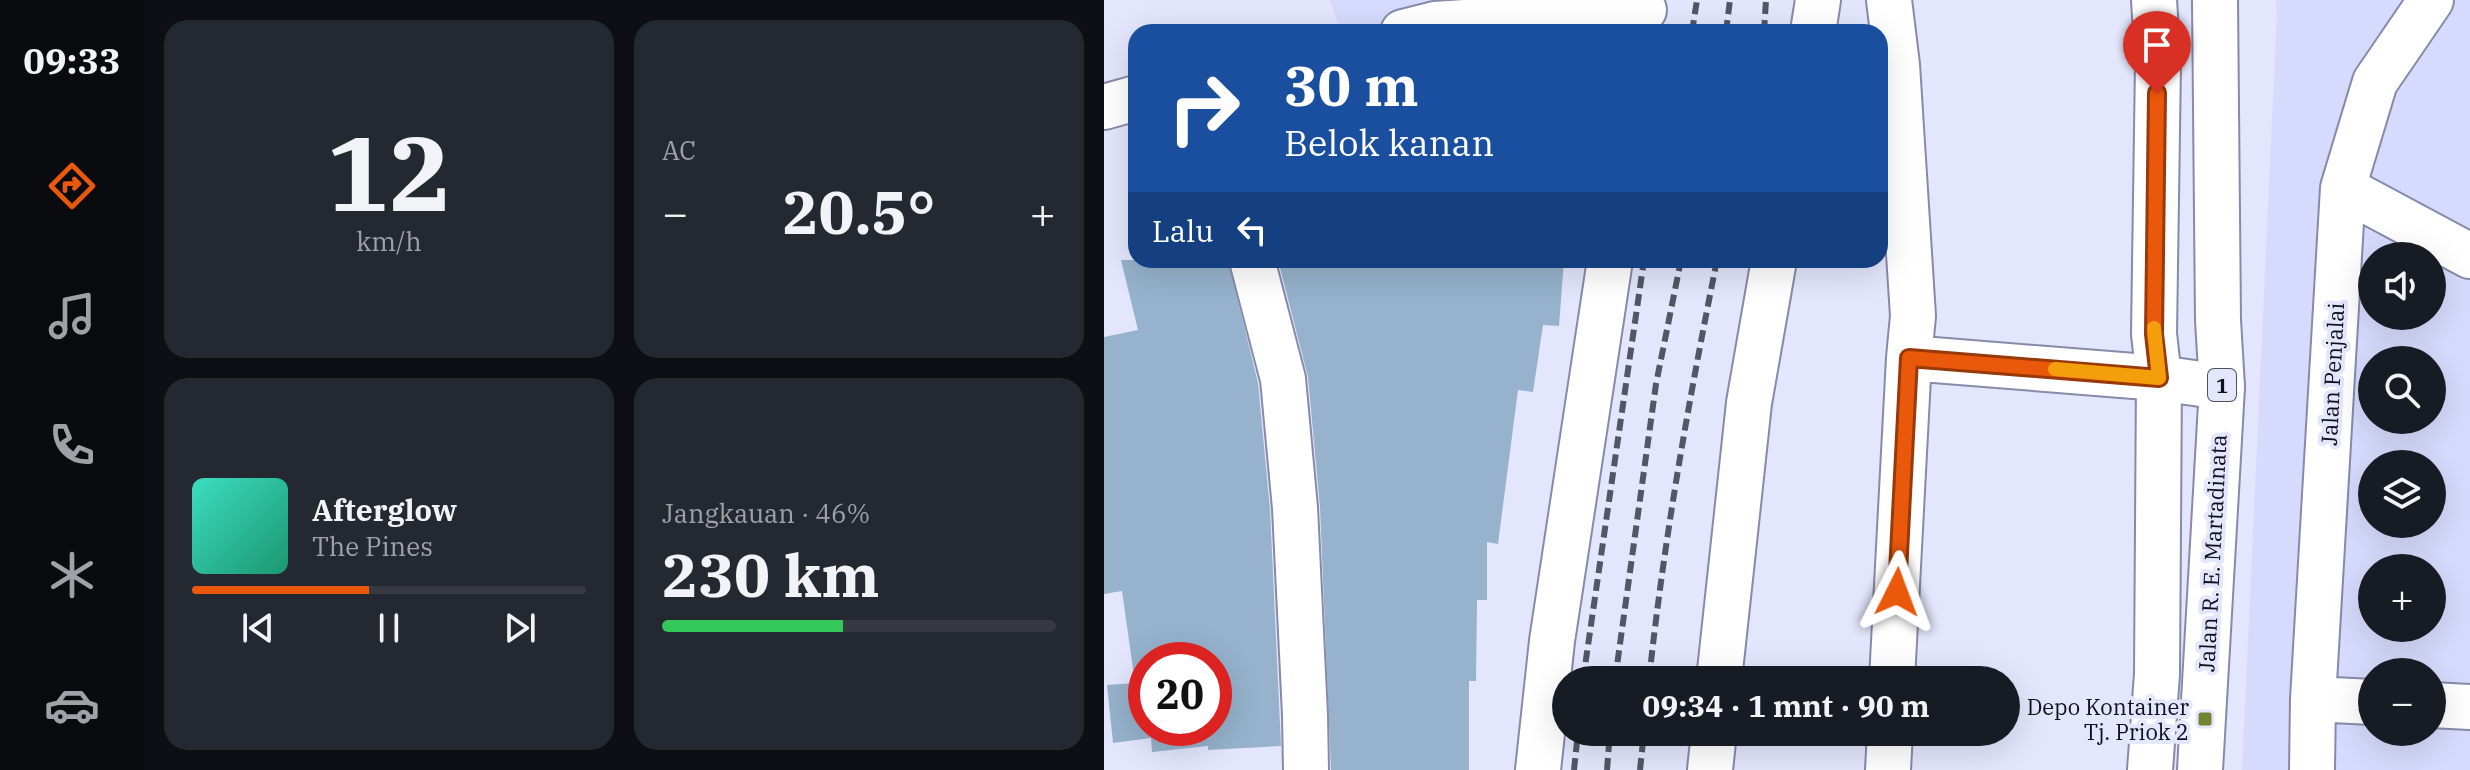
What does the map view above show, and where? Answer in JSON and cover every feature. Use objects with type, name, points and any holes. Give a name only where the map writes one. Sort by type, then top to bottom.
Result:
[{"type":"main road","points":[[1814,24],[1818,0]]},
{"type":"main road","points":[[1889,0],[1897,65],[1913,316],[1893,666]]},
{"type":"main road","points":[[2150,770],[2157,674],[2159,378],[2154,334],[2158,63],[2154,0]]},
{"type":"main road","name":"Jalan R. E. Martadinata","points":[[2200,770],[2222,387],[2218,320],[2215,0]]},
{"type":"main road","name":"Jalan Penjalai","points":[[2312,770],[2313,699],[2343,188],[2375,82],[2431,0]]},
{"type":"main road","points":[[1435,24],[1643,14]]},
{"type":"main road","points":[[1104,107],[1128,100]]},
{"type":"main road","points":[[2343,188],[2470,256]]},
{"type":"main road","points":[[1254,268],[1283,379],[1295,508],[1306,770]]},
{"type":"main road","points":[[1538,770],[1552,641],[1609,268]]},
{"type":"main road","points":[[1721,666],[1749,403],[1773,268]]},
{"type":"main road","points":[[1909,358],[2159,378],[2222,387]]},
{"type":"main road","points":[[2313,699],[2358,701]]},
{"type":"main road","points":[[2446,706],[2470,707]]},
{"type":"main road","points":[[1710,770],[1713,746]]},
{"type":"main road","points":[[1888,770],[1889,746]]},
{"type":"shaded area","points":[[1330,0],[1534,0],[1542,24],[1338,24]]},
{"type":"shaded area","points":[[2276,0],[2470,0],[2470,770],[2242,770]]},
{"type":"building","points":[[1121,260],[1128,260],[1128,268],[1230,268],[1258,383],[1270,510],[1281,746],[1208,750],[1208,746],[1232,746],[1232,642],[1129,642],[1122,591],[1104,594],[1104,337],[1138,330]]},
{"type":"building","points":[[1280,268],[1563,268],[1559,326],[1543,325],[1533,392],[1518,390],[1498,544],[1487,542],[1487,600],[1477,600],[1476,681],[1469,681],[1469,770],[1331,770],[1320,507],[1308,377]]},
{"type":"building","points":[[1128,684],[1128,741],[1113,743],[1107,685]]},
{"type":"building","points":[[1152,746],[1208,746],[1152,752]]},
{"type":"railway","points":[[1693,24],[1697,0]]},
{"type":"railway","points":[[1727,24],[1730,0]]},
{"type":"railway","points":[[1764,24],[1766,0]]},
{"type":"railway","points":[[1585,666],[1643,268]]},
{"type":"railway","points":[[1617,666],[1656,384],[1679,268]]},
{"type":"railway","points":[[1651,666],[1678,469],[1715,268]]},
{"type":"railway","points":[[1574,770],[1577,746]]},
{"type":"railway","points":[[1607,770],[1609,746]]},
{"type":"railway","points":[[1640,770],[1643,746]]},
{"type":"slow traffic","points":[[2055,369],[2159,378],[2154,328]]},
{"type":"place","name":"Depo Kontainer Tj. Priok 2","points":[[2205,719]]},
{"type":"route","points":[[1897,592],[1909,358],[2159,378],[2154,334],[2157,93]]}]
